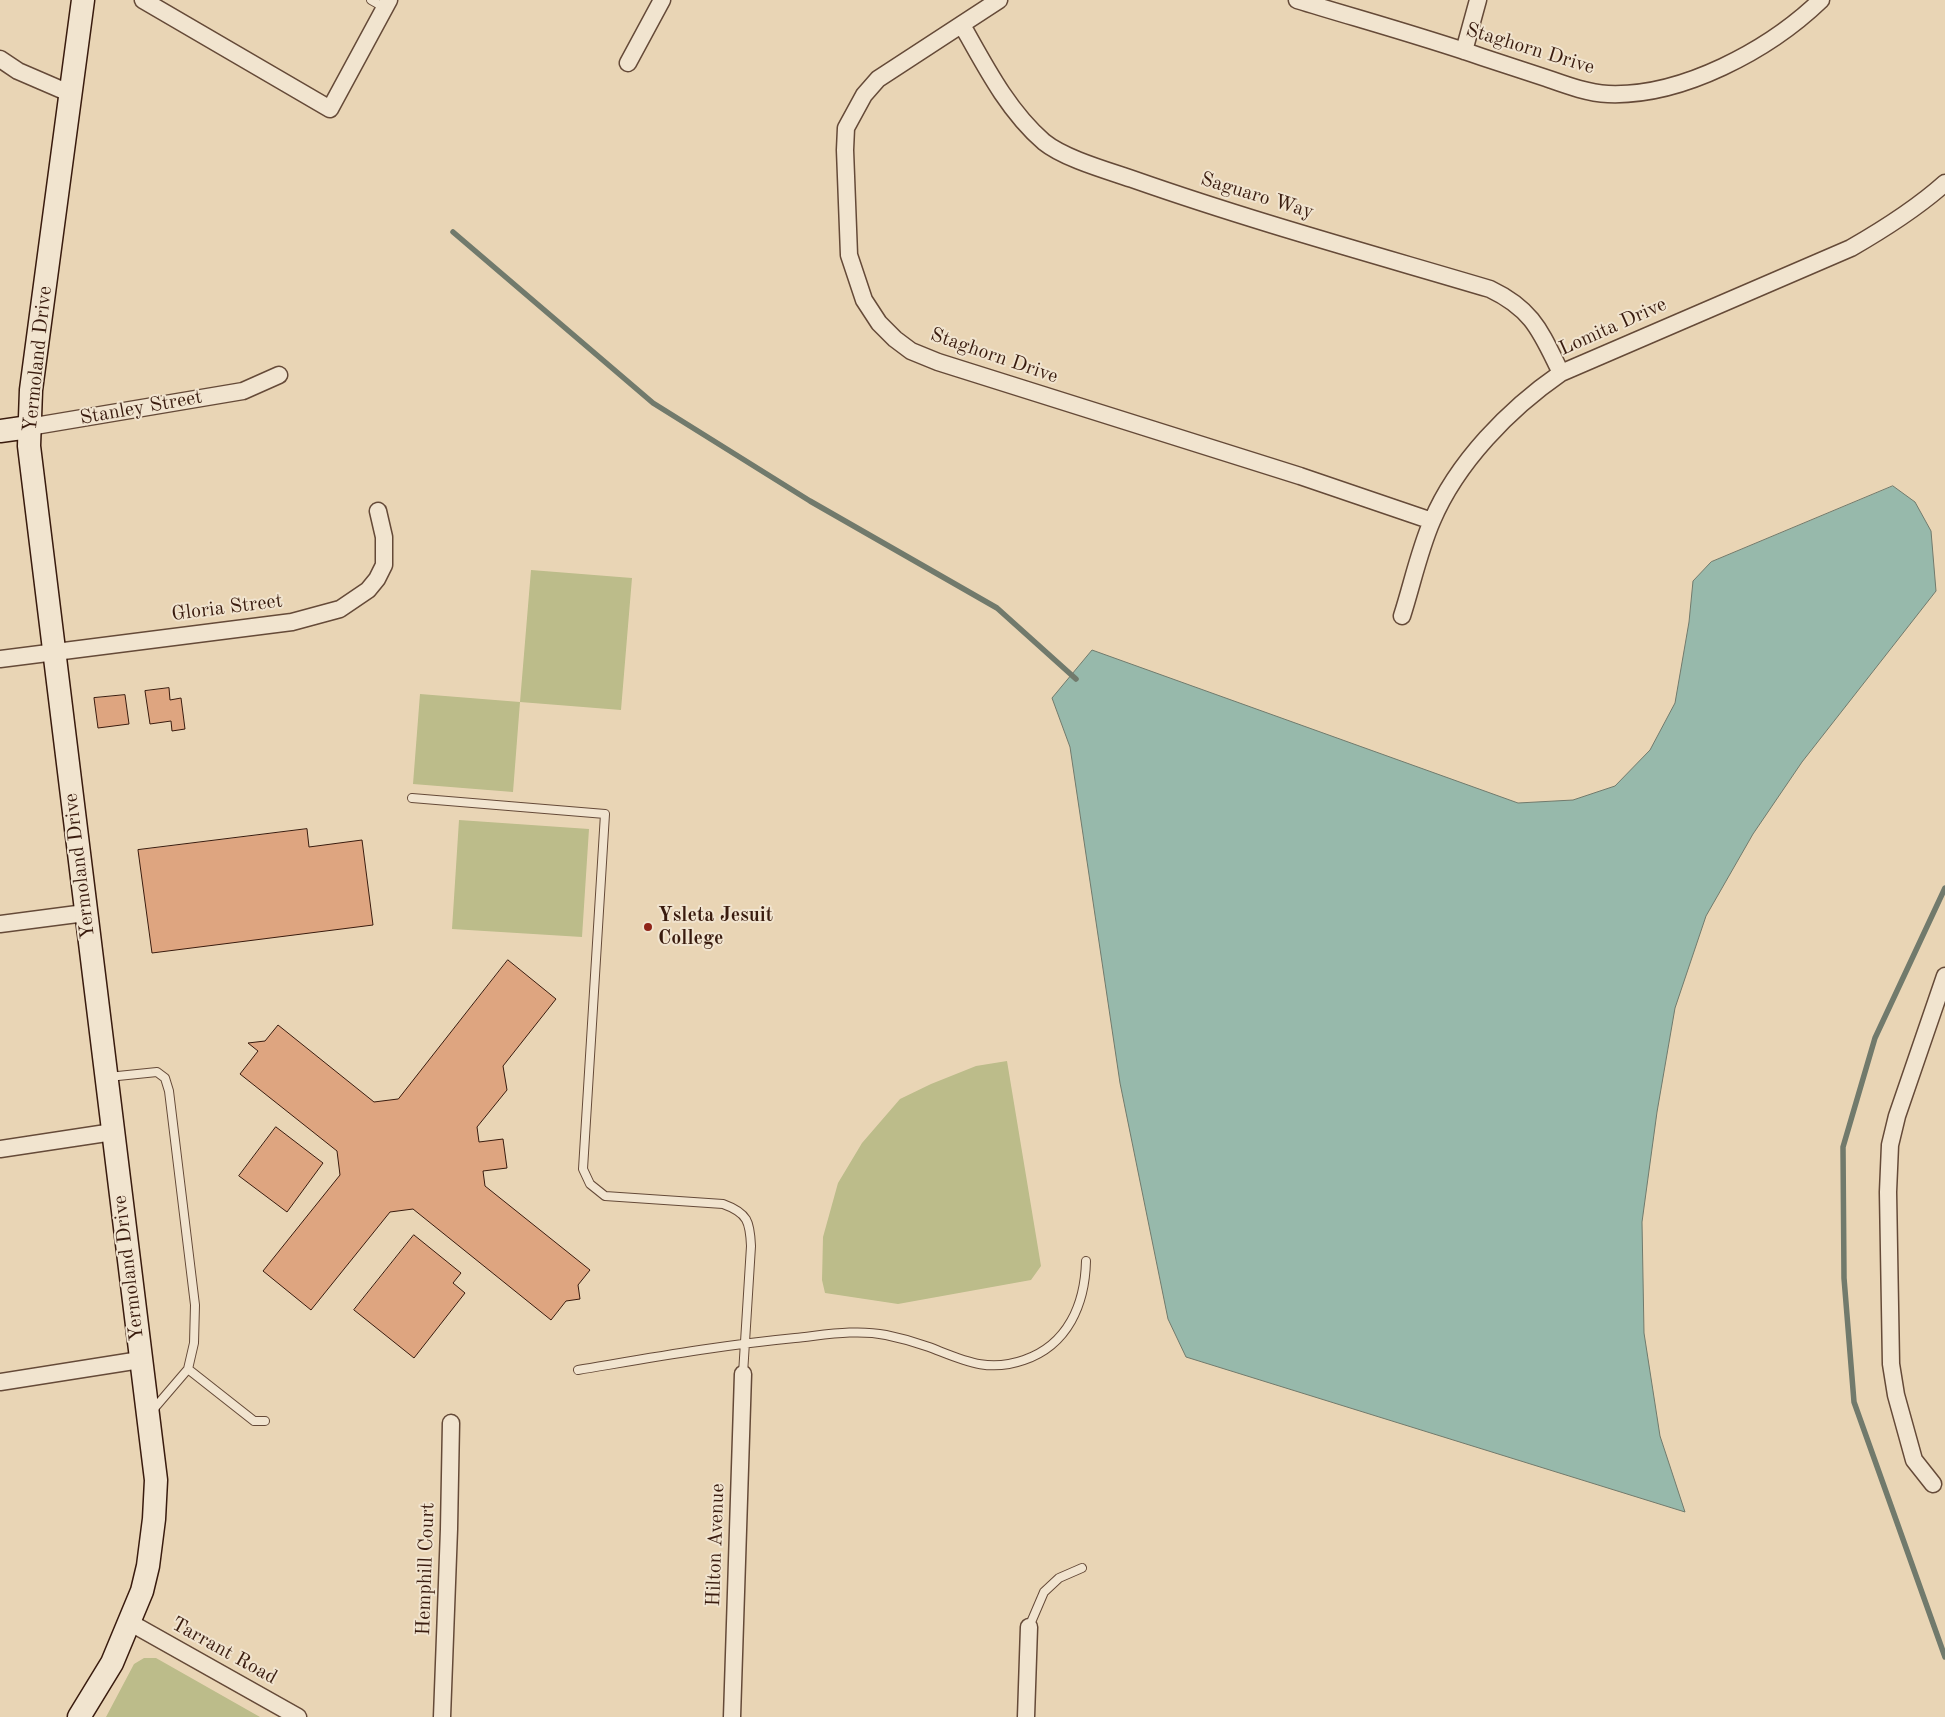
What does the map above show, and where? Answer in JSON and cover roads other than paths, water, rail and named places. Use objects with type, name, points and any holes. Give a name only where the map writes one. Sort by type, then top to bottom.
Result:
[{"type":"street","name":"Yermoland Drive","points":[[79,1717],[112,1663],[142,1591],[148,1566],[154,1519],[156,1480],[38,528],[29,427],[31,390],[83,0]]},
{"type":"street","points":[[143,0],[330,109],[382,3]]},
{"type":"street","points":[[628,64],[662,0]]},
{"type":"street","name":"Staghorn Drive","points":[[999,0],[878,78],[864,94],[846,128],[845,159],[849,255],[864,300],[880,323],[895,339],[911,350],[938,362],[1300,476],[1432,521]]},
{"type":"street","name":"Staghorn Drive","points":[[1298,0],[1464,51],[1581,90],[1607,94],[1634,93],[1662,88],[1705,74],[1742,58],[1772,40],[1801,19],[1821,0]]},
{"type":"street","points":[[1464,51],[1478,0]]},
{"type":"street","name":"Saguaro Way","points":[[962,24],[1008,101],[1026,124],[1046,144],[1071,157],[1160,189],[1490,289],[1509,298],[1525,311],[1538,327],[1561,373]]},
{"type":"street","points":[[0,60],[18,71],[70,93]]},
{"type":"street","name":"Lomita Drive","points":[[1402,616],[1432,521],[1447,492],[1486,438],[1514,410],[1561,373],[1851,248],[1891,225],[1930,197],[1945,183]]},
{"type":"street","name":"Stanley Street","points":[[0,431],[243,390],[279,375]]},
{"type":"street","name":"Gloria Street","points":[[0,659],[54,650],[292,622],[340,609],[368,590],[377,579],[384,565],[384,537],[378,511]]},
{"type":"street","points":[[0,924],[85,913]]},
{"type":"street","points":[[1933,1484],[1914,1460],[1896,1394],[1891,1364],[1888,1192],[1890,1145],[1897,1116],[1945,976]]},
{"type":"street","points":[[0,1149],[113,1132]]},
{"type":"street","points":[[0,1382],[140,1360]]},
{"type":"street","name":"Hilton Avenue","points":[[732,1717],[743,1374]]},
{"type":"street","name":"Hemphill Court","points":[[442,1717],[451,1423]]},
{"type":"street","name":"Tarrant Road","points":[[129,1622],[298,1717]]},
{"type":"street","points":[[1026,1717],[1028,1627]]},
{"type":"lane","points":[[412,798],[605,814],[583,1169],[590,1184],[605,1196],[723,1204],[735,1208],[744,1216],[750,1227],[752,1246],[743,1374]]},
{"type":"lane","points":[[106,1077],[157,1072],[165,1078],[169,1091],[195,1305],[194,1343],[188,1369],[147,1416]]},
{"type":"lane","points":[[578,1370],[746,1343],[855,1332],[913,1342],[969,1363],[987,1366],[1008,1364],[1025,1360],[1036,1354],[1058,1338],[1068,1326],[1081,1301],[1086,1261]]},
{"type":"lane","points":[[188,1369],[254,1421],[265,1421]]},
{"type":"lane","points":[[1028,1627],[1044,1592],[1059,1578],[1082,1568]]},
{"type":"waterway","points":[[453,232],[653,403],[810,501],[997,608],[1076,679]]},
{"type":"waterway","points":[[1945,888],[1875,1038],[1843,1147],[1844,1278],[1854,1402],[1945,1657]]},
{"type":"place","name":"Ysleta Jesuit College","points":[[648,927]]}]
